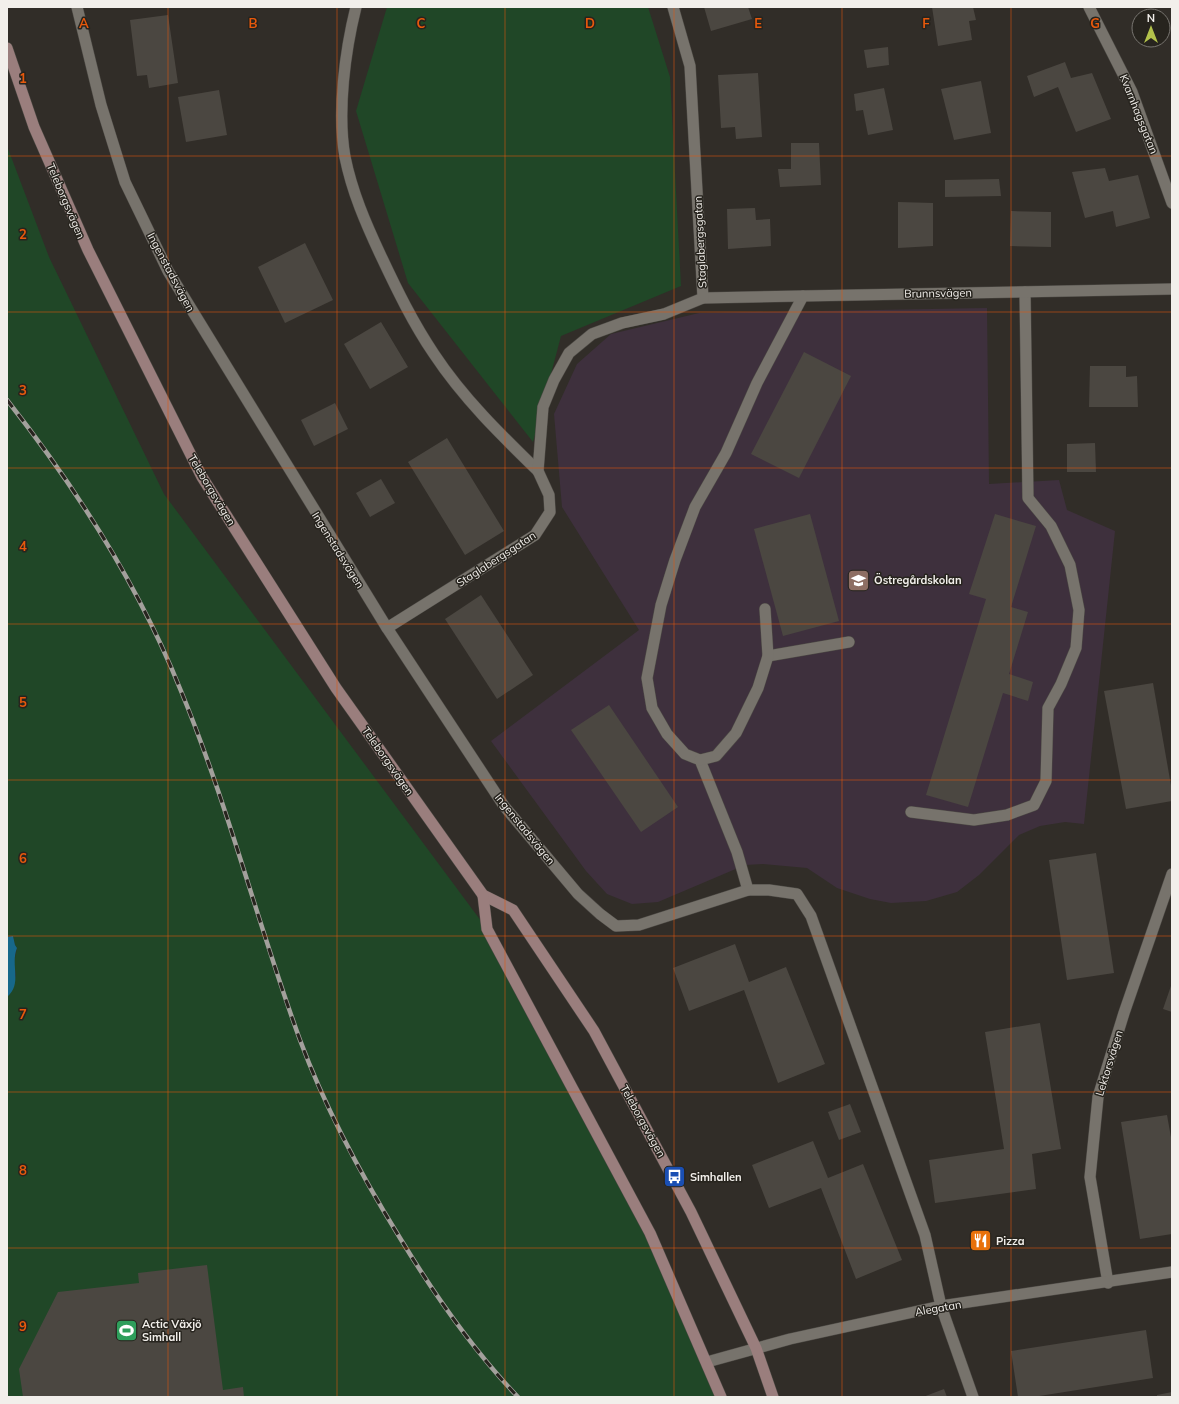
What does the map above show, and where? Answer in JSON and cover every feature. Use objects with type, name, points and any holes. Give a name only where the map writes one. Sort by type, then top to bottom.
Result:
[{"type":"main road","name":"Teleborgsvägen","points":[[7,48],[34,127],[88,250],[202,477],[336,688],[483,895],[513,910],[594,1031],[674,1177],[756,1348],[773,1397]]},
{"type":"main road","name":"Teleborgsvägen","points":[[483,895],[487,929],[650,1233],[707,1362],[720,1397]]},
{"type":"street","name":"Ingenstadsvägen","points":[[77,7],[101,105],[125,182],[168,270],[387,628],[504,806],[578,894],[616,926],[639,925],[748,890],[769,890],[796,894],[811,916],[925,1235],[941,1306]]},
{"type":"street","points":[[356,7],[349,34],[342,103],[345,156],[360,210],[399,295],[434,355],[487,421],[538,471]]},
{"type":"street","name":"Staglabergsgatan","points":[[387,628],[535,535],[550,512],[549,495],[538,471],[543,407],[554,380],[569,353],[592,334],[622,323],[664,314],[703,298],[690,66],[672,7]]},
{"type":"street","name":"Kvarnhagsgatan","points":[[1089,7],[1132,92],[1172,202]]},
{"type":"street","name":"Brunnsvägen","points":[[703,298],[1172,289]]},
{"type":"street","points":[[911,812],[974,820],[1007,815],[1034,805],[1046,781],[1048,708],[1061,684],[1076,648],[1079,610],[1070,565],[1051,526],[1028,498],[1025,292]]},
{"type":"street","points":[[765,609],[768,656],[758,688],[736,734],[716,756],[700,760],[684,754],[671,739],[652,708],[647,678],[661,605],[675,560],[695,508],[726,453],[757,383],[803,296]]},
{"type":"street","points":[[768,656],[849,642]]},
{"type":"street","points":[[700,760],[737,852],[748,890]]},
{"type":"street","name":"Lektorsvägen","points":[[1108,1283],[1090,1177],[1098,1097],[1172,874]]},
{"type":"street","name":"Alegatan","points":[[707,1362],[790,1339],[941,1306],[1108,1283],[1172,1272]]},
{"type":"street","points":[[941,1306],[973,1397]]},
{"type":"shaded area","name":"Östregårdskolan","points":[[987,308],[989,484],[1059,480],[1067,510],[1115,531],[1084,824],[1065,822],[1040,826],[1019,835],[979,875],[957,892],[926,901],[891,903],[870,899],[837,888],[807,868],[763,864],[745,865],[658,902],[632,904],[607,894],[586,871],[491,741],[639,630],[562,507],[554,414],[577,364],[611,334],[699,313]]},
{"type":"green space","points":[[387,7],[648,7],[670,77],[681,286],[561,336],[533,442],[408,283],[356,111]]},
{"type":"green space","points":[[7,146],[49,257],[164,494],[487,929],[650,1233],[721,1397],[7,1397],[7,997],[16,976],[14,962],[17,948],[13,936],[7,937]]},
{"type":"water","points":[[13,936],[17,948],[15,954],[15,980],[12,992],[7,997],[7,937]]},
{"type":"building","points":[[704,7],[748,7],[752,19],[711,31]]},
{"type":"building","points":[[932,7],[973,7],[976,20],[969,21],[972,40],[938,46]]},
{"type":"building","points":[[168,15],[178,83],[149,88],[147,75],[137,76],[130,20]]},
{"type":"building","points":[[888,47],[889,65],[867,68],[864,50]]},
{"type":"building","points":[[1065,62],[1071,78],[1092,73],[1111,119],[1076,132],[1058,87],[1034,97],[1027,76]]},
{"type":"building","points":[[758,73],[762,137],[736,139],[735,127],[721,128],[718,75]]},
{"type":"building","points":[[981,81],[991,133],[954,140],[941,89]]},
{"type":"building","points":[[884,88],[893,130],[868,135],[863,110],[856,111],[854,94]]},
{"type":"building","points":[[219,90],[227,135],[186,142],[178,97]]},
{"type":"building","points":[[791,143],[819,143],[821,185],[780,187],[778,169],[791,169]]},
{"type":"building","points":[[1105,168],[1109,181],[1138,175],[1150,218],[1116,227],[1113,211],[1085,218],[1072,172]]},
{"type":"building","points":[[999,179],[1001,196],[945,197],[945,180]]},
{"type":"building","points":[[898,202],[933,203],[933,246],[898,248]]},
{"type":"building","points":[[755,208],[756,220],[770,219],[771,246],[728,249],[727,209]]},
{"type":"building","points":[[1011,211],[1051,212],[1051,247],[1010,246]]},
{"type":"building","points":[[305,243],[333,300],[285,323],[258,267]]},
{"type":"building","points":[[381,322],[408,367],[370,389],[344,344]]},
{"type":"building","points":[[804,352],[851,376],[799,478],[751,454]]},
{"type":"building","points":[[1090,366],[1126,366],[1126,377],[1137,376],[1138,407],[1089,407]]},
{"type":"building","points":[[335,403],[348,429],[314,446],[301,420]]},
{"type":"building","points":[[447,438],[504,531],[465,555],[408,462]]},
{"type":"building","points":[[1095,443],[1096,472],[1067,472],[1067,444]]},
{"type":"building","points":[[381,479],[395,503],[370,517],[356,493]]},
{"type":"building","points":[[810,514],[839,621],[783,636],[754,529]]},
{"type":"building","points":[[995,514],[1036,526],[1011,607],[1028,612],[1009,674],[1033,682],[1028,701],[1003,693],[968,807],[926,795],[986,599],[969,594]]},
{"type":"building","points":[[481,595],[533,675],[497,699],[445,619]]},
{"type":"building","points":[[1153,683],[1172,791],[1172,801],[1126,809],[1104,691]]},
{"type":"building","points":[[609,705],[678,807],[641,832],[571,730]]},
{"type":"building","points":[[1096,853],[1114,973],[1067,980],[1049,860]]},
{"type":"building","points":[[735,944],[749,982],[786,967],[825,1064],[778,1083],[744,990],[689,1011],[673,968]]},
{"type":"building","points":[[1172,983],[1172,1012],[1163,1009]]},
{"type":"building","points":[[1040,1023],[1061,1149],[1032,1154],[1036,1189],[935,1203],[929,1160],[1004,1149],[985,1032]]},
{"type":"building","points":[[850,1104],[861,1132],[839,1140],[828,1112]]},
{"type":"building","points":[[1167,1115],[1172,1143],[1172,1234],[1140,1239],[1121,1122]]},
{"type":"building","points":[[813,1141],[828,1178],[863,1164],[902,1260],[856,1279],[821,1188],[769,1208],[752,1165]]},
{"type":"building","name":"Actic Växjö Simhall","points":[[207,1265],[223,1390],[243,1387],[244,1397],[23,1397],[19,1369],[58,1292],[139,1283],[138,1273]]},
{"type":"building","points":[[1146,1330],[1153,1378],[1033,1397],[1018,1397],[1011,1351]]},
{"type":"building","points":[[944,1389],[947,1397],[923,1397]]},
{"type":"building","points":[[1172,1392],[1172,1397],[1157,1397],[1157,1395]]},
{"type":"railway","points":[[7,400],[58,468],[82,504],[126,576],[164,652],[181,691],[214,777],[270,953],[300,1040],[321,1092],[345,1142],[413,1259],[440,1300],[485,1360],[518,1397]]},
{"type":"place","name":"Östregårdskolan","points":[[859,580]]},
{"type":"place","name":"Simhallen","points":[[674,1177]]},
{"type":"place","name":"Pizza","points":[[980,1241]]},
{"type":"place","name":"Actic Växjö Simhall","points":[[127,1330]]}]
